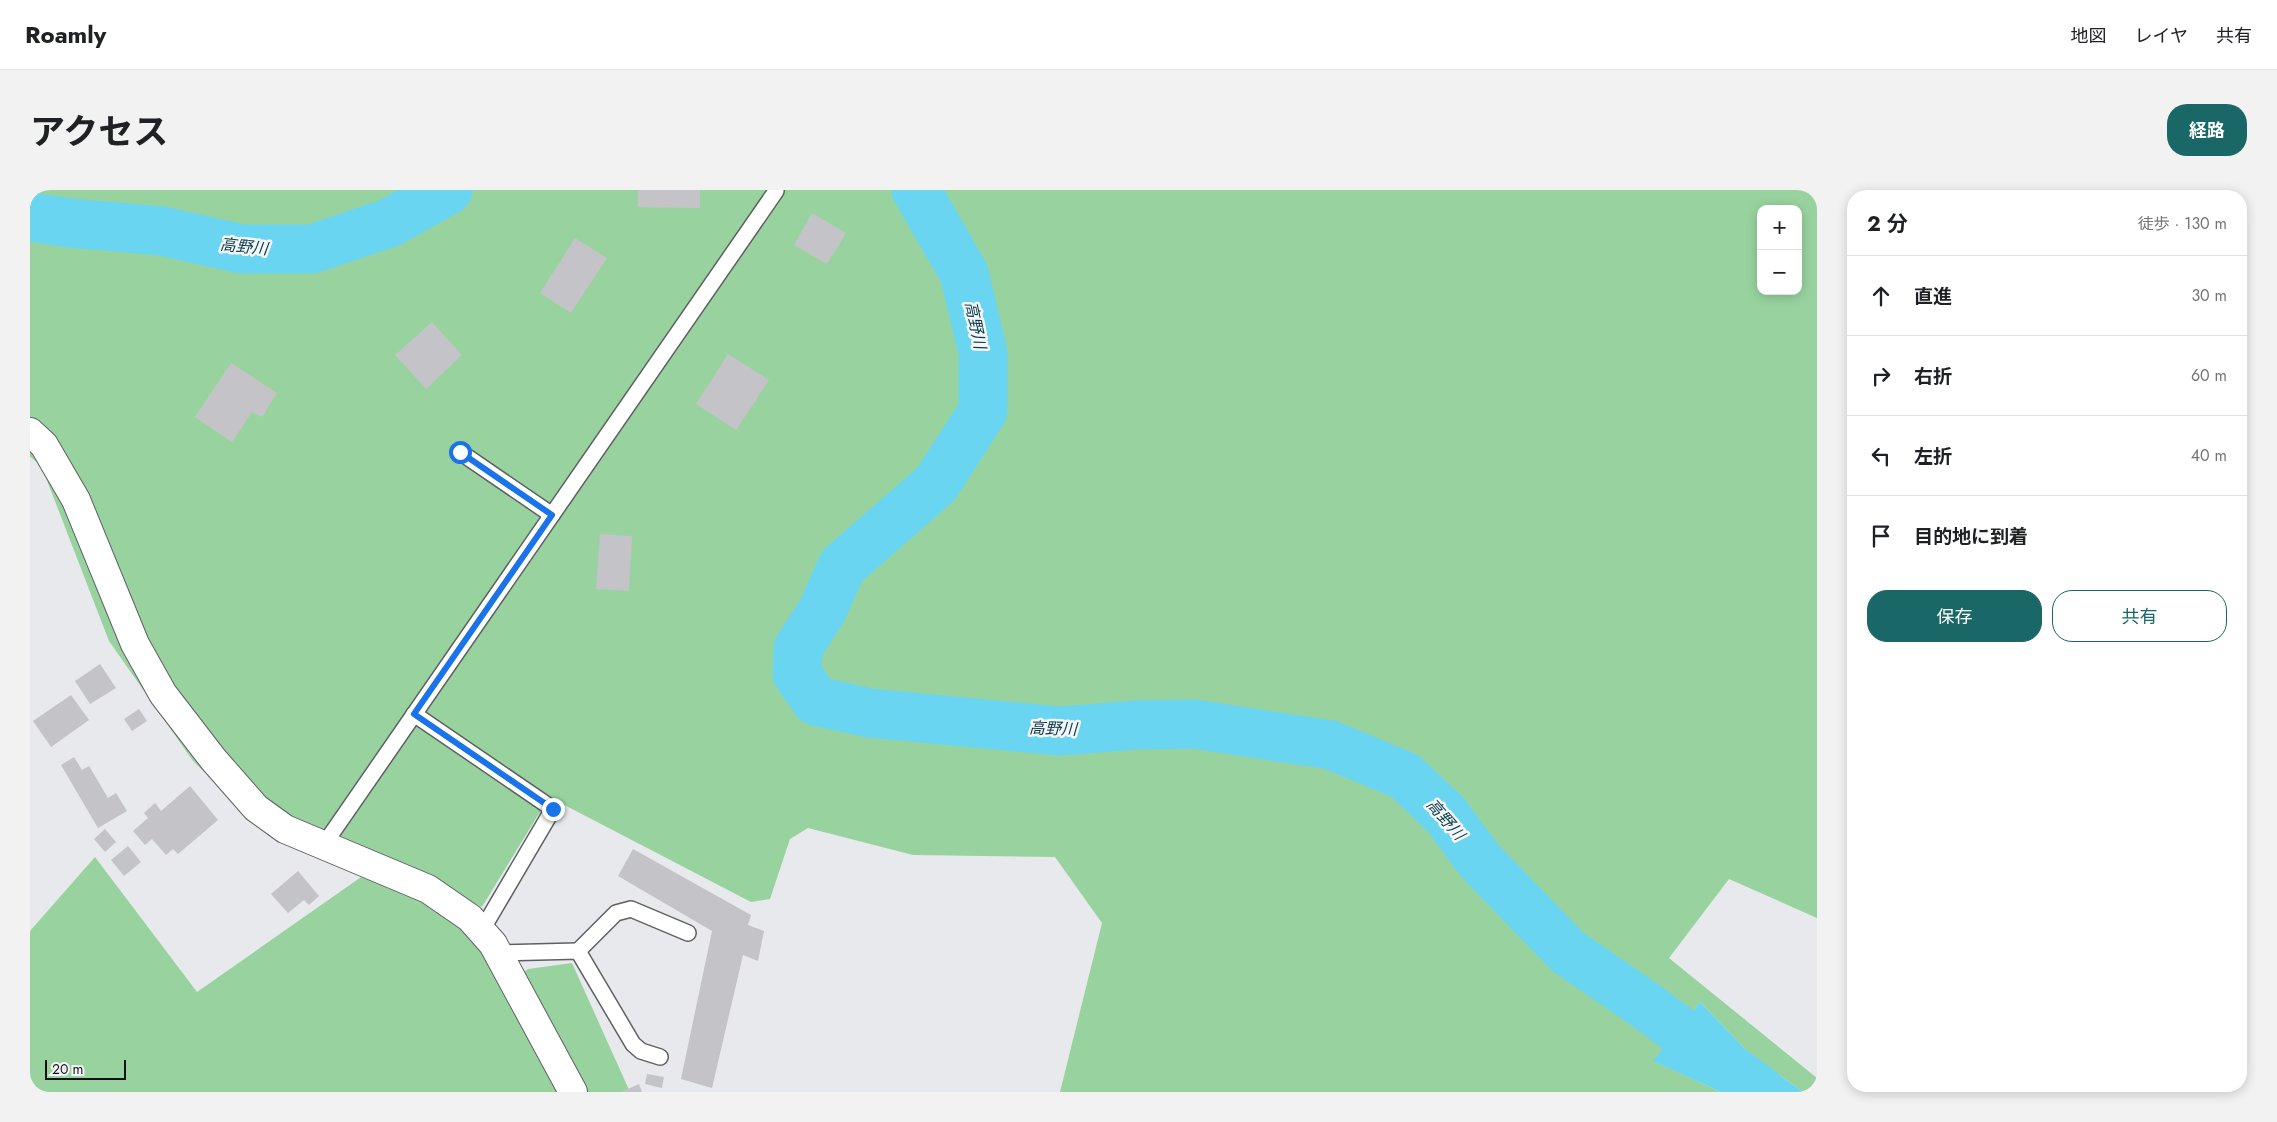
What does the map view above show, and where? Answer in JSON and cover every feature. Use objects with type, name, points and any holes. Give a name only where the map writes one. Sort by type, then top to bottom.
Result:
[{"type":"street","points":[[30,432],[44,445],[76,500],[134,644],[163,694],[212,759],[256,808],[285,829],[428,889],[470,918],[482,930],[498,953],[573,1092]]},
{"type":"lane","points":[[323,846],[776,191]]},
{"type":"lane","points":[[460,452],[552,515]]},
{"type":"lane","points":[[414,714],[553,809],[482,930]]},
{"type":"lane","points":[[498,953],[578,951],[616,913],[631,909],[688,933]]},
{"type":"lane","points":[[578,951],[633,1044],[641,1051],[660,1057]]},
{"type":"green space","points":[[30,190],[1817,190],[1817,918],[1729,879],[1669,958],[1817,1078],[1817,1092],[1803,1092],[1749,1053],[1700,1002],[1654,1061],[1721,1092],[1060,1092],[1102,923],[1055,857],[913,855],[808,828],[790,839],[770,899],[751,902],[549,797],[482,907],[346,843],[274,838],[193,761],[109,641],[41,465],[30,457]]},
{"type":"green space","points":[[95,857],[197,992],[364,875],[418,897],[465,926],[506,985],[528,969],[572,963],[630,1092],[30,1092],[30,931]]},
{"type":"water","points":[[1700,1002],[1749,1053],[1803,1092],[1721,1092],[1653,1061]]},
{"type":"building","points":[[638,190],[700,190],[700,208],[638,207]]},
{"type":"building","points":[[812,213],[846,233],[827,264],[794,245]]},
{"type":"building","points":[[575,238],[607,258],[571,313],[540,293]]},
{"type":"building","points":[[432,322],[462,355],[426,389],[395,355]]},
{"type":"building","points":[[728,354],[769,380],[736,430],[696,404]]},
{"type":"building","points":[[231,363],[277,393],[262,417],[252,412],[232,442],[195,417]]},
{"type":"building","points":[[600,534],[632,536],[629,591],[596,589]]},
{"type":"building","points":[[100,664],[116,688],[90,704],[75,681]]},
{"type":"building","points":[[71,695],[89,720],[51,747],[33,721]]},
{"type":"building","points":[[139,709],[147,721],[132,731],[124,719]]},
{"type":"building","points":[[74,757],[82,770],[89,766],[108,798],[116,793],[127,811],[98,828],[61,765]]},
{"type":"building","points":[[190,786],[218,820],[178,854],[173,849],[166,855],[152,839],[145,845],[133,831],[148,818],[144,813],[155,803],[161,811]]},
{"type":"building","points":[[105,829],[116,842],[105,852],[94,839]]},
{"type":"building","points":[[128,846],[141,862],[124,876],[111,860]]},
{"type":"building","points":[[633,849],[751,915],[748,925],[764,931],[758,961],[743,955],[712,1088],[681,1079],[712,931],[618,876]]},
{"type":"building","points":[[298,871],[319,896],[309,905],[304,900],[288,913],[271,894]]},
{"type":"building","points":[[647,1074],[664,1077],[662,1088],[645,1084]]},
{"type":"building","points":[[639,1084],[642,1092],[621,1092]]},
{"type":"waterway","name":"高野川","points":[[30,217],[70,223],[162,231],[242,249],[312,249],[389,223],[448,190]]},
{"type":"waterway","name":"高野川","points":[[916,190],[964,273],[983,352],[983,411],[936,484],[842,566],[822,611],[798,648],[797,674],[816,701],[869,713],[1060,731],[1136,725],[1194,724],[1331,745],[1405,776],[1446,815],[1480,861],[1568,952],[1645,1005],[1762,1092]]},
{"type":"route","points":[[460,452],[552,515],[414,714],[553,809]]}]
